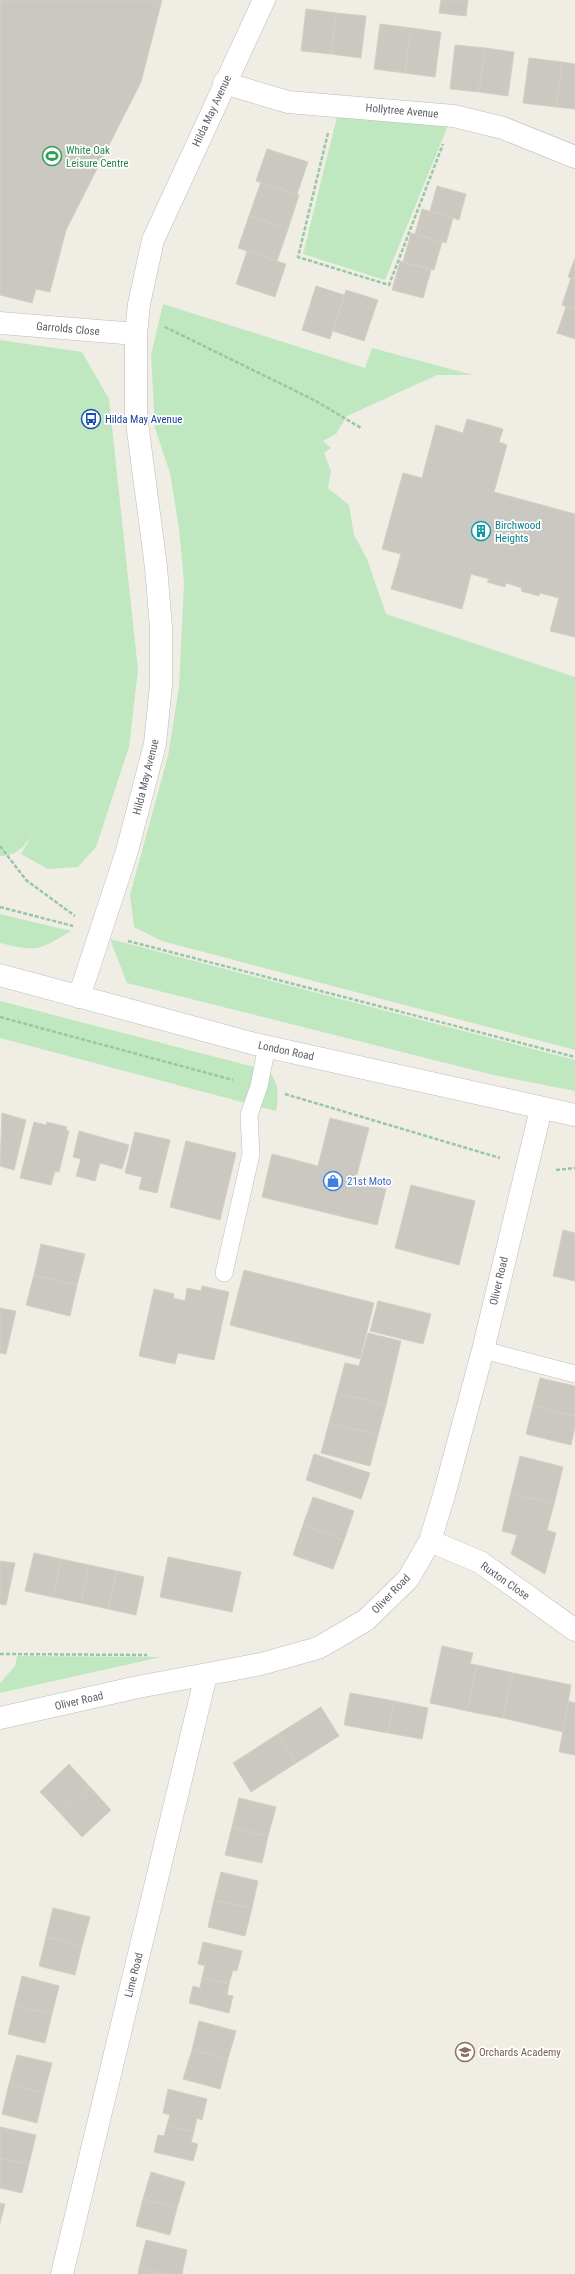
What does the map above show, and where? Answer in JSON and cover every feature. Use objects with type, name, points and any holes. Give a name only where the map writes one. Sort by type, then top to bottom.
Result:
[{"type":"street","name":"Hilda May Avenue","points":[[79,997],[98,933],[127,851],[155,744],[161,685],[161,628],[156,567],[136,415],[136,334],[139,304],[153,240],[224,83],[264,0]]},
{"type":"street","name":"Hollytree Avenue","points":[[224,83],[288,102],[454,116],[503,128],[575,157]]},
{"type":"street","name":"Garrolds Close","points":[[0,323],[136,334]]},
{"type":"street","name":"London Road","points":[[0,975],[267,1046],[541,1109],[575,1115]]},
{"type":"street","name":"Oliver Road","points":[[0,1718],[138,1687],[261,1664],[318,1648],[366,1620],[408,1579],[430,1541],[483,1350],[541,1109]]},
{"type":"street","name":"Ruxton Close","points":[[430,1541],[480,1562],[575,1630]]},
{"type":"street","name":"Lime Road","points":[[62,2274],[206,1675]]},
{"type":"lane","points":[[224,1273],[251,1154],[249,1115],[259,1086],[267,1046]]},
{"type":"lane","points":[[483,1350],[575,1374]]},
{"type":"path","points":[[327,137],[298,257],[389,285],[441,150]]},
{"type":"path","points":[[164,327],[316,401],[362,428]]},
{"type":"path","points":[[0,846],[26,880],[98,933]]},
{"type":"path","points":[[0,907],[575,1057]]},
{"type":"path","points":[[0,1017],[259,1086],[528,1166],[547,1170],[575,1168]]},
{"type":"path","points":[[0,1654],[151,1654]]},
{"type":"green space","points":[[339,109],[451,118],[385,280],[303,254]]},
{"type":"green space","points":[[163,304],[365,368],[372,348],[473,375],[437,375],[347,416],[336,434],[323,441],[331,448],[324,453],[331,471],[328,488],[349,505],[354,535],[367,559],[386,614],[575,677],[575,1050],[162,941],[134,927],[130,895],[168,756],[179,688],[184,583],[179,528],[170,473],[155,428],[151,355]]},
{"type":"green space","points":[[0,340],[82,352],[109,399],[138,670],[129,747],[96,847],[78,867],[48,869],[21,854],[43,816],[31,836],[21,848],[15,853],[0,856]]},
{"type":"green space","points":[[0,914],[71,931],[51,943],[37,948],[22,948],[0,943]]},
{"type":"green space","points":[[110,939],[575,1060],[575,1091],[494,1075],[127,983]]},
{"type":"green space","points":[[0,1001],[269,1071],[275,1080],[277,1090],[278,1100],[276,1111],[0,1038]]},
{"type":"green space","points":[[17,1656],[161,1657],[0,1693],[0,1683],[15,1666]]},
{"type":"building","name":"White Oak Leisure Centre","points":[[0,0],[162,0],[141,82],[66,230],[50,292],[36,289],[32,303],[0,295]]},
{"type":"building","points":[[441,0],[468,0],[466,16],[439,13]]},
{"type":"building","points":[[306,9],[336,13],[331,54],[301,51]]},
{"type":"building","points":[[336,13],[366,16],[361,58],[331,54]]},
{"type":"building","points":[[380,24],[411,28],[405,73],[374,69]]},
{"type":"building","points":[[411,28],[441,32],[435,77],[405,73]]},
{"type":"building","points":[[455,45],[485,48],[479,92],[450,89]]},
{"type":"building","points":[[485,48],[514,52],[508,96],[479,92]]},
{"type":"building","points":[[529,58],[562,62],[556,107],[523,103]]},
{"type":"building","points":[[562,62],[575,64],[575,109],[556,107]]},
{"type":"building","points":[[267,149],[308,162],[297,194],[256,181]]},
{"type":"building","points":[[261,182],[299,195],[288,229],[249,216]]},
{"type":"building","points":[[437,186],[466,194],[459,220],[430,211]]},
{"type":"building","points":[[422,209],[453,218],[446,243],[415,234]]},
{"type":"building","points":[[249,216],[288,229],[277,261],[238,248]]},
{"type":"building","points":[[411,233],[442,242],[434,270],[403,262]]},
{"type":"building","points":[[247,251],[286,264],[275,297],[236,284]]},
{"type":"building","points":[[575,258],[575,279],[568,277]]},
{"type":"building","points":[[400,261],[431,270],[423,298],[392,290]]},
{"type":"building","points":[[571,278],[575,279],[575,310],[562,305]]},
{"type":"building","points":[[316,286],[344,295],[330,339],[302,330]]},
{"type":"building","points":[[346,290],[378,300],[364,341],[333,331]]},
{"type":"building","points":[[566,307],[575,310],[575,339],[557,333]]},
{"type":"building","name":"Birchwood Heights","points":[[467,419],[503,429],[499,442],[507,445],[494,492],[575,514],[575,637],[550,631],[559,598],[540,593],[539,596],[521,591],[522,588],[506,583],[505,587],[487,582],[489,579],[471,574],[462,609],[391,589],[401,554],[382,549],[403,473],[422,478],[436,425],[463,433]]},
{"type":"building","points":[[2,1113],[26,1120],[14,1170],[0,1166]]},
{"type":"building","points":[[330,1118],[369,1128],[355,1182],[386,1189],[377,1225],[262,1197],[272,1154],[318,1166]]},
{"type":"building","points":[[34,1122],[46,1125],[47,1122],[67,1127],[66,1131],[69,1131],[59,1172],[55,1171],[51,1185],[20,1178]]},
{"type":"building","points":[[79,1131],[129,1145],[122,1169],[100,1163],[95,1181],[76,1176],[81,1159],[73,1157]]},
{"type":"building","points":[[135,1132],[170,1140],[157,1193],[139,1189],[142,1177],[125,1173]]},
{"type":"building","points":[[186,1141],[236,1153],[220,1220],[170,1207]]},
{"type":"building","points":[[411,1185],[475,1201],[459,1265],[395,1248]]},
{"type":"building","points":[[563,1230],[575,1233],[575,1281],[553,1276]]},
{"type":"building","points":[[41,1244],[85,1254],[77,1285],[34,1275]]},
{"type":"building","points":[[244,1270],[374,1303],[360,1359],[230,1325]]},
{"type":"building","points":[[34,1275],[77,1285],[70,1316],[26,1305]]},
{"type":"building","points":[[202,1286],[229,1292],[214,1360],[178,1353],[175,1364],[139,1356],[154,1289],[174,1294],[173,1298],[185,1301],[187,1288],[201,1291]]},
{"type":"building","points":[[378,1301],[431,1314],[423,1344],[370,1331]]},
{"type":"building","points":[[0,1308],[16,1311],[6,1354],[0,1353]]},
{"type":"building","points":[[368,1333],[401,1341],[386,1405],[337,1393],[345,1363],[359,1366]]},
{"type":"building","points":[[540,1378],[575,1386],[575,1416],[533,1406]]},
{"type":"building","points":[[337,1393],[386,1405],[378,1435],[329,1423]]},
{"type":"building","points":[[533,1406],[575,1416],[575,1427],[571,1445],[526,1434]]},
{"type":"building","points":[[329,1423],[378,1435],[370,1466],[321,1453]]},
{"type":"building","points":[[314,1454],[370,1473],[361,1499],[306,1480]]},
{"type":"building","points":[[520,1456],[563,1467],[554,1504],[511,1493]]},
{"type":"building","points":[[511,1493],[554,1504],[547,1530],[556,1533],[545,1574],[511,1554],[517,1535],[502,1531]]},
{"type":"building","points":[[313,1497],[354,1511],[344,1540],[303,1525]]},
{"type":"building","points":[[303,1525],[344,1540],[333,1569],[293,1555]]},
{"type":"building","points":[[34,1553],[61,1559],[53,1597],[25,1591]]},
{"type":"building","points":[[168,1557],[241,1572],[232,1612],[160,1597]]},
{"type":"building","points":[[61,1559],[89,1565],[81,1603],[53,1597]]},
{"type":"building","points":[[0,1561],[15,1563],[6,1605],[0,1604]]},
{"type":"building","points":[[89,1565],[117,1571],[108,1609],[81,1603]]},
{"type":"building","points":[[117,1571],[144,1577],[136,1615],[108,1609]]},
{"type":"building","points":[[442,1646],[473,1653],[470,1664],[477,1665],[467,1711],[430,1703]]},
{"type":"building","points":[[477,1665],[513,1673],[503,1718],[467,1711]]},
{"type":"building","points":[[513,1673],[571,1685],[563,1732],[503,1718]]},
{"type":"building","points":[[350,1693],[394,1701],[388,1733],[344,1725]]},
{"type":"building","points":[[394,1701],[428,1708],[422,1739],[388,1733]]},
{"type":"building","points":[[569,1701],[575,1703],[575,1755],[559,1752]]},
{"type":"building","points":[[321,1707],[339,1736],[296,1763],[278,1734]]},
{"type":"building","points":[[278,1734],[296,1763],[251,1792],[233,1763]]},
{"type":"building","points":[[69,1764],[90,1787],[61,1814],[40,1792]]},
{"type":"building","points":[[90,1787],[111,1810],[82,1837],[61,1814]]},
{"type":"building","points":[[239,1798],[276,1807],[268,1836],[232,1827]]},
{"type":"building","points":[[232,1827],[268,1836],[262,1863],[225,1855]]},
{"type":"building","points":[[221,1872],[258,1881],[252,1908],[214,1900]]},
{"type":"building","points":[[214,1900],[252,1908],[245,1936],[208,1927]]},
{"type":"building","points":[[53,1908],[90,1917],[82,1946],[46,1937]]},
{"type":"building","points":[[46,1937],[82,1946],[75,1975],[39,1966]]},
{"type":"building","points":[[203,1942],[242,1951],[237,1971],[233,1970],[229,1984],[202,1977],[205,1966],[198,1964]]},
{"type":"building","points":[[22,1976],[59,1986],[52,2014],[15,2005]]},
{"type":"building","points":[[202,1977],[229,1984],[227,1995],[233,1996],[229,2013],[189,2003],[193,1986],[200,1988]]},
{"type":"building","points":[[15,2005],[52,2014],[45,2043],[8,2034]]},
{"type":"building","points":[[199,2021],[236,2031],[228,2059],[192,2050]]},
{"type":"building","points":[[192,2050],[228,2059],[220,2089],[183,2079]]},
{"type":"building","points":[[17,2055],[52,2063],[44,2093],[9,2084]]},
{"type":"building","points":[[9,2084],[44,2093],[37,2123],[2,2114]]},
{"type":"building","points":[[168,2089],[207,2099],[202,2120],[197,2118],[194,2132],[167,2125],[170,2115],[163,2113]]},
{"type":"building","points":[[167,2125],[194,2132],[191,2142],[198,2144],[193,2161],[154,2152],[158,2135],[164,2136]]},
{"type":"building","points":[[0,2127],[36,2135],[29,2164],[0,2158]]},
{"type":"building","points":[[0,2158],[29,2164],[22,2193],[0,2188]]},
{"type":"building","points":[[151,2172],[185,2182],[177,2208],[143,2199]]},
{"type":"building","points":[[143,2199],[177,2208],[170,2235],[136,2226]]},
{"type":"building","points":[[0,2203],[5,2204],[0,2223]]},
{"type":"building","points":[[146,2240],[187,2250],[182,2274],[164,2274],[139,2268]]},
{"type":"building","points":[[139,2268],[164,2274],[138,2274]]},
{"type":"place","name":"White Oak Leisure Centre","points":[[52,156]]},
{"type":"place","name":"Hilda May Avenue","points":[[91,419]]},
{"type":"place","name":"Birchwood Heights","points":[[481,531]]},
{"type":"place","name":"21st Moto","points":[[333,1181]]},
{"type":"place","name":"Orchards Academy","points":[[465,2052]]}]
